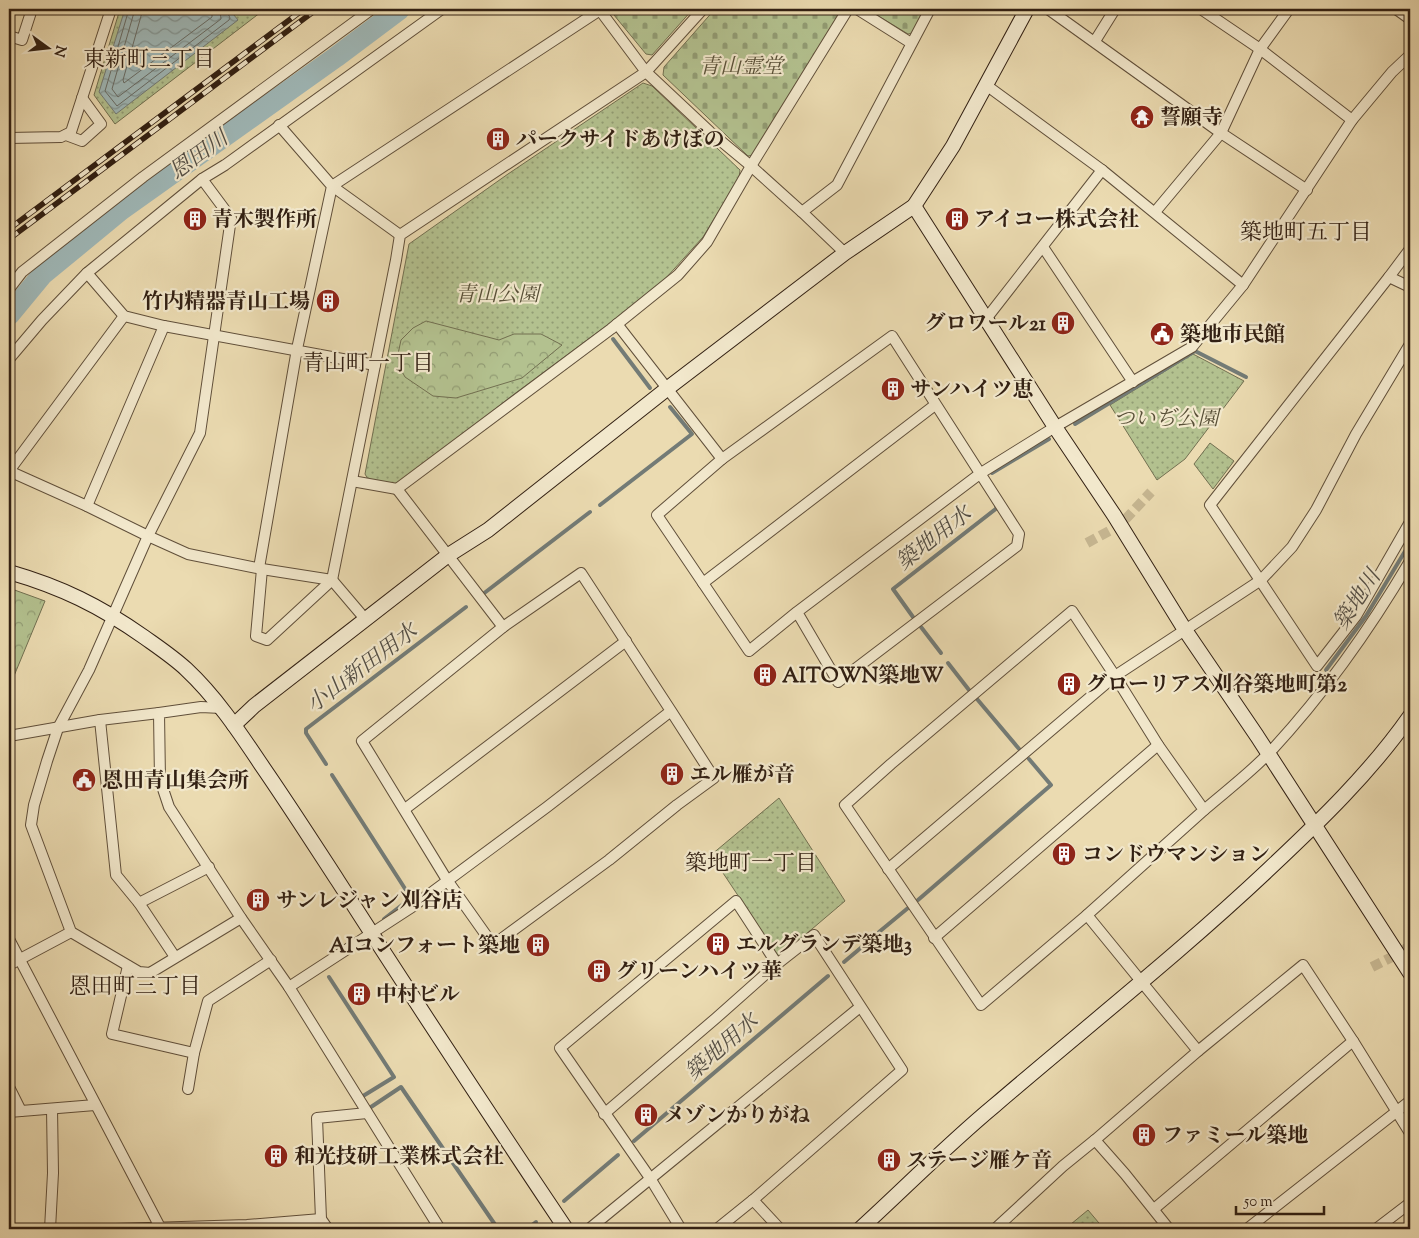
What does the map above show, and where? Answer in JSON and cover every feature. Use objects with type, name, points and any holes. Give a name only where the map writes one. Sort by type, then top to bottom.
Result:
[{"type":"street","points":[[9,36],[22,40],[32,9]]},
{"type":"street","points":[[9,138],[61,137],[71,132],[110,9]]},
{"type":"street","points":[[9,289],[22,272],[143,177],[372,9]]},
{"type":"street","points":[[9,359],[42,320],[87,273],[202,179],[442,9]]},
{"type":"street","points":[[703,9],[646,72],[400,235],[332,580],[267,640],[256,636],[261,569],[297,349],[332,186],[599,9],[646,72],[710,132],[802,212],[845,254]]},
{"type":"street","points":[[397,489],[617,324],[678,275],[707,242],[751,166],[848,9]]},
{"type":"street","points":[[857,9],[911,43]]},
{"type":"street","points":[[802,212],[837,185],[930,9]]},
{"type":"street","points":[[234,725],[254,706],[448,556],[488,530],[668,388],[845,254],[914,206],[953,146],[1027,9]]},
{"type":"street","points":[[1048,9],[1221,133],[1306,190]]},
{"type":"street","points":[[1094,41],[1115,9]]},
{"type":"street","points":[[1201,9],[1260,49],[1352,120]]},
{"type":"street","points":[[1155,212],[1221,133],[1260,49],[1289,9]]},
{"type":"street","points":[[1396,9],[1410,19]]},
{"type":"street","points":[[797,612],[838,682],[1017,546],[1019,534],[981,473],[935,405],[892,336],[722,459],[657,515],[749,651],[797,612],[981,473],[1055,427],[1192,347],[1243,285],[1352,120],[1392,72],[1410,54]]},
{"type":"street","points":[[986,85],[1102,170],[1243,285]]},
{"type":"street","points":[[66,135],[82,142],[101,124],[82,98]]},
{"type":"street","points":[[279,125],[332,186],[400,235]]},
{"type":"street","points":[[986,319],[1102,170]]},
{"type":"street","points":[[202,179],[231,218],[200,433],[148,536],[89,670],[58,728],[34,805],[31,825],[71,932],[139,972],[150,973],[242,918]]},
{"type":"street","points":[[914,206],[1055,427],[1114,515],[1185,630],[1410,973]]},
{"type":"street","points":[[1043,247],[1133,382]]},
{"type":"street","points":[[1410,249],[1210,505],[1317,666],[1356,616],[1410,522]]},
{"type":"street","points":[[87,273],[124,316],[164,326],[297,349],[375,365]]},
{"type":"street","points":[[1389,277],[1410,287]]},
{"type":"street","points":[[124,316],[9,471],[188,554],[261,569],[332,580],[366,620]]},
{"type":"street","points":[[617,324],[722,459]]},
{"type":"street","points":[[87,506],[164,326]]},
{"type":"street","points":[[888,869],[1115,676],[1261,580],[1292,546],[1316,510],[1356,434],[1410,344]]},
{"type":"street","points":[[703,583],[935,405]]},
{"type":"street","points":[[352,481],[397,489],[502,627]]},
{"type":"street","points":[[1204,810],[1158,745],[1072,611],[891,764],[846,805],[981,1005],[1087,915],[1268,754],[1320,695],[1387,600],[1410,561]]},
{"type":"street","points":[[9,572],[68,593],[112,615],[166,652],[206,688],[293,811],[566,1229]]},
{"type":"street","points":[[581,573],[626,641],[714,778],[609,860],[492,945],[447,880],[362,741],[502,627],[581,573]]},
{"type":"street","points":[[405,809],[626,641]]},
{"type":"street","points":[[9,736],[100,720],[201,706],[221,708]]},
{"type":"street","points":[[289,987],[412,907],[547,807],[671,711]]},
{"type":"street","points":[[159,713],[160,780],[169,807],[289,987],[440,1229]]},
{"type":"street","points":[[860,1229],[992,1107],[1142,982],[1237,899],[1315,826],[1376,760],[1410,716]]},
{"type":"street","points":[[100,720],[116,874],[140,903],[175,957]]},
{"type":"street","points":[[934,938],[1158,745]]},
{"type":"street","points":[[140,903],[209,867]]},
{"type":"street","points":[[681,1229],[650,1178],[560,1048],[736,900],[777,964]]},
{"type":"street","points":[[1087,915],[1198,1051]]},
{"type":"street","points":[[9,965],[71,932]]},
{"type":"street","points":[[604,1114],[777,964],[814,935],[902,1070],[717,1229]]},
{"type":"street","points":[[9,939],[160,1228]]},
{"type":"street","points":[[188,1089],[194,1053],[208,1001],[270,960]]},
{"type":"street","points":[[995,1229],[1063,1166],[1303,965],[1410,1133]]},
{"type":"street","points":[[128,966],[112,1034],[194,1053]]},
{"type":"street","points":[[589,1229],[860,1008]]},
{"type":"street","points":[[1154,1208],[1353,1041]]},
{"type":"street","points":[[9,1087],[21,1111]]},
{"type":"street","points":[[1247,1229],[1410,1101]]},
{"type":"street","points":[[9,1112],[95,1105]]},
{"type":"street","points":[[50,1229],[52,1109]]},
{"type":"street","points":[[328,1229],[321,1219],[317,1118],[367,1113]]},
{"type":"street","points":[[1095,1140],[1154,1208],[1169,1229]]},
{"type":"street","points":[[753,1200],[780,1229]]},
{"type":"street","points":[[1376,1229],[1410,1203]]},
{"type":"street","points":[[116,1229],[248,1227],[321,1219]]},
{"type":"green space","points":[[120,9],[265,9],[115,124],[94,95]]},
{"type":"green space","name":"青山霊堂","points":[[609,9],[693,9],[652,55],[646,54]]},
{"type":"green space","name":"青山霊堂","points":[[715,9],[842,9],[753,155],[748,156],[663,75],[664,67]]},
{"type":"green space","points":[[867,9],[926,9],[912,33],[908,34]]},
{"type":"green space","name":"青山公園","points":[[643,83],[652,86],[740,170],[739,178],[703,237],[665,279],[396,487],[369,481],[365,474],[409,244],[508,174]]},
{"type":"green space","points":[[426,321],[499,340],[514,334],[541,334],[562,345],[522,378],[456,398],[433,396],[405,377],[399,366],[398,354],[401,340],[413,328]]},
{"type":"green space","name":"ついぢ公園","points":[[1193,354],[1244,381],[1185,459],[1157,480],[1110,405]]},
{"type":"green space","points":[[1210,443],[1234,461],[1213,489],[1194,464]]},
{"type":"green space","points":[[9,588],[45,601],[9,688]]},
{"type":"green space","points":[[779,798],[845,901],[779,957],[711,855]]},
{"type":"green space","points":[[1088,1210],[1104,1229],[1065,1229]]},
{"type":"water","points":[[125,9],[229,9],[238,20],[116,114],[99,92]]},
{"type":"waterway","name":"恩田川","points":[[9,315],[42,275],[121,210],[336,57],[400,9]]},
{"type":"waterway","name":"小山新田用水","points":[[613,339],[650,388]]},
{"type":"waterway","name":"築地用水","points":[[1075,424],[1195,351],[1246,377]]},
{"type":"waterway","name":"小山新田用水","points":[[600,505],[692,434],[670,407]]},
{"type":"waterway","name":"築地用水","points":[[992,473],[1049,439]]},
{"type":"waterway","name":"築地用水","points":[[913,617],[893,589],[997,508],[996,506]]},
{"type":"waterway","name":"小山新田用水","points":[[483,594],[590,512]]},
{"type":"waterway","name":"築地川","points":[[1326,670],[1366,616],[1410,543]]},
{"type":"waterway","name":"小山新田用水","points":[[326,764],[306,733],[306,729],[466,607]]},
{"type":"waterway","name":"築地用水","points":[[921,627],[941,653]]},
{"type":"waterway","name":"築地用水","points":[[948,663],[969,690]]},
{"type":"waterway","name":"築地用水","points":[[977,699],[1020,750]]},
{"type":"waterway","name":"築地用水","points":[[918,900],[1051,785],[1029,759]]},
{"type":"waterway","name":"小山新田用水","points":[[332,775],[411,898],[384,919]]},
{"type":"waterway","name":"築地用水","points":[[879,932],[908,908]]},
{"type":"waterway","name":"築地用水","points":[[844,962],[869,941]]},
{"type":"waterway","name":"築地用水","points":[[634,1141],[828,976]]},
{"type":"waterway","name":"小山新田用水","points":[[329,977],[394,1077],[363,1096]]},
{"type":"waterway","name":"小山新田用水","points":[[371,1107],[401,1087],[498,1229]]},
{"type":"waterway","name":"築地用水","points":[[564,1201],[618,1155]]},
{"type":"waterway","name":"築地用水","points":[[527,1229],[536,1222]]},
{"type":"tunnel","points":[[1087,543],[1120,525],[1151,492]]},
{"type":"tunnel","points":[[1372,967],[1400,953],[1410,945]]},
{"type":"railway","points":[[9,229],[304,9]]},
{"type":"railway","points":[[9,239],[317,9]]},
{"type":"place","name":"誓願寺","points":[[1142,117]]},
{"type":"place","name":"パークサイドあけぼの","points":[[498,139]]},
{"type":"place","name":"青木製作所","points":[[195,219]]},
{"type":"place","name":"アイコー株式会社","points":[[957,219]]},
{"type":"place","name":"竹内精器青山工場","points":[[328,301]]},
{"type":"place","name":"グロワール21","points":[[1063,323]]},
{"type":"place","name":"築地市民館","points":[[1162,334]]},
{"type":"place","name":"サンハイツ恵","points":[[893,389]]},
{"type":"place","name":"AITOWN築地W","points":[[765,675]]},
{"type":"place","name":"グローリアス刈谷築地町第2","points":[[1069,684]]},
{"type":"place","name":"エル雁が音","points":[[672,774]]},
{"type":"place","name":"恩田青山集会所","points":[[84,780]]},
{"type":"place","name":"コンドウマンション","points":[[1064,854]]},
{"type":"place","name":"サンレジャン刈谷店","points":[[258,900]]},
{"type":"place","name":"エルグランデ築地3","points":[[718,944]]},
{"type":"place","name":"AIコンフォート築地","points":[[538,945]]},
{"type":"place","name":"グリーンハイツ華","points":[[599,971]]},
{"type":"place","name":"中村ビル","points":[[359,994]]},
{"type":"place","name":"メゾンかりがね","points":[[646,1115]]},
{"type":"place","name":"ファミール築地","points":[[1144,1135]]},
{"type":"place","name":"和光技研工業株式会社","points":[[276,1156]]},
{"type":"place","name":"ステージ雁ケ音","points":[[889,1160]]},
{"type":"district","name":"東新町三丁目","points":[[149,58]]},
{"type":"district","name":"築地町五丁目","points":[[1306,231]]},
{"type":"district","name":"青山町一丁目","points":[[368,362]]},
{"type":"district","name":"築地町一丁目","points":[[751,862]]},
{"type":"district","name":"恩田町三丁目","points":[[135,985]]}]
